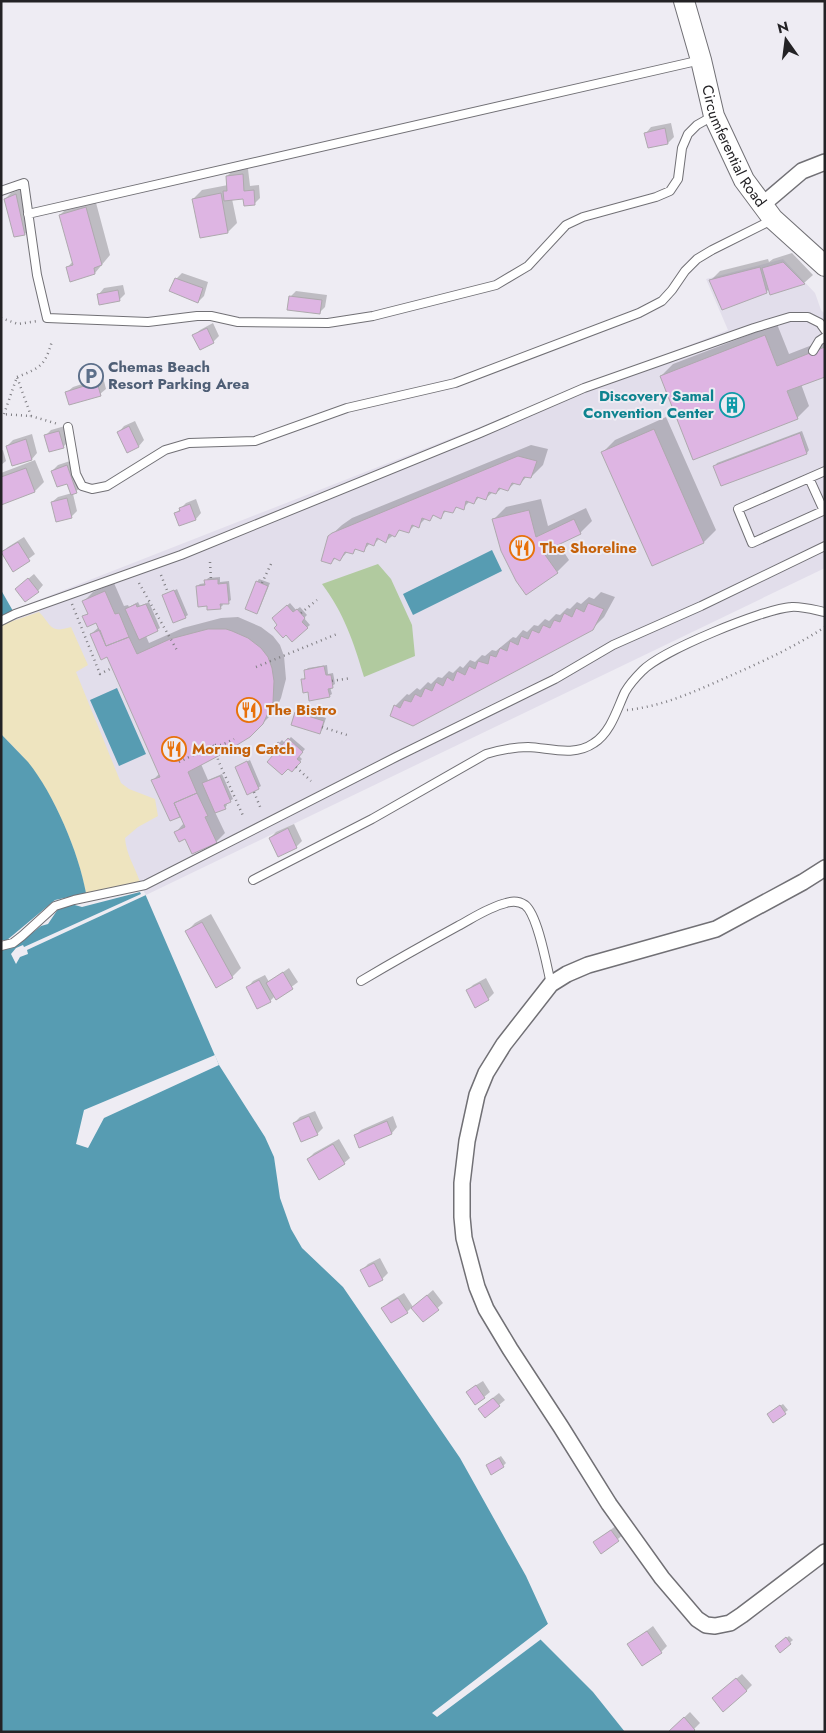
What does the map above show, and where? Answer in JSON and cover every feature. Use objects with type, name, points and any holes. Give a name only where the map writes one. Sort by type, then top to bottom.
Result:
[{"type":"main road","name":"Circumferential Road","points":[[684,1],[701,60],[714,116],[744,180],[768,212],[825,266]]},
{"type":"street","points":[[768,212],[802,171],[825,162]]},
{"type":"street","points":[[825,868],[716,929],[588,965],[567,974],[551,984],[504,1044],[486,1073],[476,1095],[467,1141],[462,1183],[464,1238],[476,1287],[486,1308],[510,1349],[610,1504],[662,1578],[697,1619],[706,1625],[716,1626],[730,1623],[825,1552]]},
{"type":"lane","points":[[28,214],[701,60]]},
{"type":"lane","points":[[1,191],[24,183],[37,275],[47,318],[148,322],[204,316],[238,322],[328,323],[372,316],[496,285],[528,266],[566,225],[582,217],[656,197],[670,191],[678,179],[682,148],[688,134],[697,125],[714,116]]},
{"type":"lane","points":[[68,427],[76,474],[82,486],[92,489],[107,486],[165,450],[189,443],[255,441],[347,408],[455,383],[639,313],[662,301],[685,271],[697,259],[768,212]]},
{"type":"lane","points":[[1,621],[181,555],[480,433],[584,388],[790,317],[808,317],[820,323],[824,328]]},
{"type":"lane","points":[[813,351],[819,341],[825,337]]},
{"type":"lane","points":[[809,478],[824,511],[752,543],[738,509],[825,471]]},
{"type":"lane","points":[[1,946],[12,943],[22,936],[55,906],[74,900],[145,885],[396,757],[555,679],[614,644],[701,606],[825,546]]},
{"type":"lane","points":[[253,880],[372,819],[486,754],[506,748],[576,751],[595,743],[609,727],[626,690],[643,669],[673,651],[755,615],[792,607],[825,612]]},
{"type":"lane","points":[[361,981],[399,958],[488,910],[507,903],[518,902],[525,905],[532,913],[551,984]]},
{"type":"path","points":[[1,318],[18,324],[27,324],[47,318]]},
{"type":"path","points":[[52,341],[49,354],[39,368],[17,377],[2,414],[31,416],[68,427]]},
{"type":"path","points":[[17,377],[31,416]]},
{"type":"path","points":[[210,562],[212,580]]},
{"type":"path","points":[[262,583],[271,564]]},
{"type":"path","points":[[161,575],[168,593]]},
{"type":"path","points":[[139,583],[178,652]]},
{"type":"path","points":[[69,596],[100,674],[112,668]]},
{"type":"path","points":[[301,614],[317,600]]},
{"type":"path","points":[[618,711],[650,707],[698,690],[771,658],[825,627]]},
{"type":"path","points":[[256,667],[337,634]]},
{"type":"path","points":[[332,681],[351,678]]},
{"type":"path","points":[[322,727],[346,735]]},
{"type":"path","points":[[178,762],[213,745],[222,745],[234,739]]},
{"type":"path","points":[[213,745],[244,818]]},
{"type":"path","points":[[296,768],[311,781]]},
{"type":"path","points":[[254,792],[261,809]]},
{"type":"shaded area","points":[[783,259],[815,293],[821,310],[825,314],[825,568],[146,895],[140,882],[1,734],[1,625],[17,618],[13,610],[728,330],[706,279]]},
{"type":"green space","points":[[378,564],[391,579],[412,625],[415,656],[364,677],[348,629],[322,584]]},
{"type":"sand","points":[[39,612],[55,629],[71,627],[88,665],[76,672],[121,783],[129,789],[155,799],[158,816],[138,827],[125,838],[129,855],[140,882],[86,894],[78,861],[56,807],[38,776],[1,734],[1,625]]},
{"type":"water","points":[[492,550],[502,571],[413,615],[403,594]]},
{"type":"water","points":[[1,590],[17,618],[1,625]]},
{"type":"water","points":[[117,688],[146,754],[119,766],[90,700]]},
{"type":"water","points":[[1,734],[28,762],[47,790],[64,824],[78,860],[86,893],[140,882],[219,1065],[265,1137],[274,1157],[280,1198],[291,1229],[302,1248],[343,1287],[460,1458],[526,1576],[548,1624],[536,1635],[593,1692],[625,1732],[1,1732]]},
{"type":"pier","points":[[140,882],[146,895],[27,950],[28,954],[20,957],[16,964],[11,954],[16,948],[23,945],[24,947],[141,894],[140,892],[82,907],[71,904],[60,906],[48,924],[41,926],[13,948],[1,949],[1,940],[7,940],[55,900]]},
{"type":"pier","points":[[215,1055],[219,1065],[104,1118],[88,1148],[76,1144],[84,1110]]},
{"type":"pier","points":[[548,1624],[549,1626],[539,1635],[542,1638],[540,1640],[437,1717],[432,1713]]},
{"type":"building","points":[[665,128],[668,144],[648,148],[644,133]]},
{"type":"building","points":[[243,174],[244,191],[254,190],[255,205],[244,206],[243,199],[224,201],[223,191],[227,191],[226,176]]},
{"type":"building","points":[[221,193],[228,233],[200,238],[192,199]]},
{"type":"building","points":[[16,194],[25,235],[14,237],[4,199]]},
{"type":"building","points":[[86,207],[102,265],[94,268],[95,274],[70,282],[66,267],[73,265],[59,215]]},
{"type":"building","points":[[783,262],[805,284],[770,295],[762,268]]},
{"type":"building","points":[[760,267],[767,293],[722,310],[709,280]]},
{"type":"building","points":[[175,278],[203,288],[198,303],[169,291]]},
{"type":"building","points":[[118,290],[120,301],[99,305],[97,294]]},
{"type":"building","points":[[289,296],[322,300],[320,314],[287,310]]},
{"type":"building","points":[[207,328],[214,343],[200,350],[192,335]]},
{"type":"building","name":"Discovery Samal Convention Center","points":[[765,335],[777,366],[825,347],[825,377],[787,391],[798,419],[693,460],[660,376]]},
{"type":"building","points":[[97,382],[101,396],[69,405],[65,392]]},
{"type":"building","points":[[129,426],[139,447],[127,453],[117,432]]},
{"type":"building","points":[[654,429],[704,543],[652,566],[601,452]]},
{"type":"building","points":[[59,431],[64,448],[49,452],[44,435]]},
{"type":"building","points":[[800,433],[807,454],[721,486],[713,466]]},
{"type":"building","points":[[26,439],[32,460],[12,466],[6,446]]},
{"type":"building","points":[[518,456],[537,461],[531,478],[524,477],[520,485],[512,483],[508,491],[499,488],[496,494],[489,492],[486,500],[477,497],[474,504],[466,501],[464,510],[456,507],[453,513],[444,511],[441,519],[433,515],[430,521],[422,518],[419,528],[412,525],[409,533],[399,530],[395,537],[389,534],[386,543],[377,538],[374,546],[367,543],[364,552],[355,549],[353,554],[345,552],[340,561],[334,558],[331,564],[321,561],[328,536],[332,533]]},
{"type":"building","points":[[67,465],[77,493],[71,495],[67,484],[57,487],[51,471]]},
{"type":"building","points":[[26,468],[35,492],[1,505],[1,477]]},
{"type":"building","points":[[67,498],[72,518],[56,522],[51,502]]},
{"type":"building","points":[[190,504],[196,520],[179,526],[174,513],[180,511],[179,508]]},
{"type":"building","points":[[529,510],[536,537],[574,519],[581,534],[543,552],[558,573],[526,595],[516,581],[501,551],[492,519]]},
{"type":"building","points":[[18,542],[30,561],[13,572],[1,552]]},
{"type":"building","points":[[28,578],[39,592],[25,602],[15,589]]},
{"type":"building","points":[[218,579],[218,584],[227,583],[229,604],[220,604],[221,609],[207,610],[207,606],[198,607],[196,586],[205,585],[204,580]]},
{"type":"building","points":[[256,581],[268,586],[257,614],[245,609]]},
{"type":"building","points":[[174,590],[186,618],[173,623],[162,595]]},
{"type":"building","points":[[105,591],[115,614],[119,613],[129,637],[106,646],[96,623],[87,627],[82,616],[88,614],[82,601]]},
{"type":"building","points":[[588,603],[604,609],[593,630],[413,726],[390,716],[394,705],[400,708],[404,700],[411,702],[415,694],[421,697],[425,688],[432,691],[436,682],[443,686],[447,677],[453,681],[457,671],[465,675],[469,666],[475,669],[478,661],[488,664],[490,655],[496,657],[500,648],[507,651],[510,641],[518,645],[521,636],[528,639],[532,630],[539,633],[543,625],[550,628],[554,620],[560,622],[564,613],[572,617],[576,608],[584,612]]},
{"type":"building","points":[[136,604],[137,607],[146,604],[158,631],[139,640],[125,609]]},
{"type":"building","points":[[287,605],[293,612],[297,609],[305,618],[302,622],[308,628],[292,642],[286,635],[283,638],[274,628],[277,625],[272,618]]},
{"type":"building","points":[[208,629],[232,631],[248,638],[261,648],[268,657],[272,668],[274,681],[273,702],[263,724],[250,737],[188,772],[197,793],[174,803],[180,817],[170,821],[151,780],[160,777],[107,657],[101,660],[90,634],[100,630],[106,646],[129,637],[137,654],[170,639]]},
{"type":"building","points":[[324,666],[326,675],[331,675],[333,688],[328,689],[330,697],[309,701],[308,692],[303,693],[301,679],[305,679],[304,670]]},
{"type":"building","points":[[295,712],[324,721],[320,734],[291,725]]},
{"type":"building","points":[[288,738],[303,752],[297,759],[301,762],[292,772],[288,769],[282,775],[267,762],[273,755],[269,752],[278,742],[282,745]]},
{"type":"building","points":[[247,761],[259,789],[247,795],[235,767]]},
{"type":"building","points":[[220,776],[231,802],[224,805],[226,809],[215,813],[202,783]]},
{"type":"building","points":[[197,793],[208,816],[205,817],[217,843],[192,854],[185,839],[179,842],[174,832],[185,827],[174,803]]},
{"type":"building","points":[[288,828],[297,848],[278,857],[269,838]]},
{"type":"building","points":[[202,922],[233,978],[216,988],[185,931]]},
{"type":"building","points":[[283,972],[293,989],[276,1000],[266,983]]},
{"type":"building","points":[[259,980],[271,1002],[257,1009],[246,987]]},
{"type":"building","points":[[480,983],[489,1000],[475,1008],[466,990]]},
{"type":"building","points":[[309,1116],[318,1135],[301,1142],[293,1123]]},
{"type":"building","points":[[387,1121],[392,1134],[359,1148],[354,1135]]},
{"type":"building","points":[[333,1144],[345,1164],[319,1180],[307,1159]]},
{"type":"building","points":[[374,1263],[383,1280],[369,1287],[360,1270]]},
{"type":"building","points":[[427,1295],[439,1310],[423,1322],[411,1308]]},
{"type":"building","points":[[398,1298],[408,1313],[391,1323],[381,1308]]},
{"type":"building","points":[[476,1385],[485,1398],[475,1405],[466,1392]]},
{"type":"building","points":[[493,1398],[500,1406],[485,1418],[478,1409]]},
{"type":"building","points":[[780,1405],[786,1414],[773,1423],[767,1414]]},
{"type":"building","points":[[499,1458],[504,1467],[491,1475],[486,1465]]},
{"type":"building","points":[[611,1530],[619,1541],[601,1554],[593,1542]]},
{"type":"building","points":[[647,1631],[662,1653],[642,1666],[627,1644]]},
{"type":"building","points":[[786,1637],[791,1644],[780,1653],[775,1646]]},
{"type":"building","points":[[736,1678],[747,1691],[723,1712],[712,1698]]},
{"type":"building","points":[[684,1717],[695,1730],[693,1732],[668,1732]]},
{"type":"place","name":"Chemas Beach Resort Parking Area","points":[[91,376]]},
{"type":"place","name":"Discovery Samal Convention Center","points":[[732,405]]},
{"type":"place","name":"The Shoreline","points":[[522,548]]},
{"type":"place","name":"The Bistro","points":[[249,710]]},
{"type":"place","name":"Morning Catch","points":[[174,749]]}]
